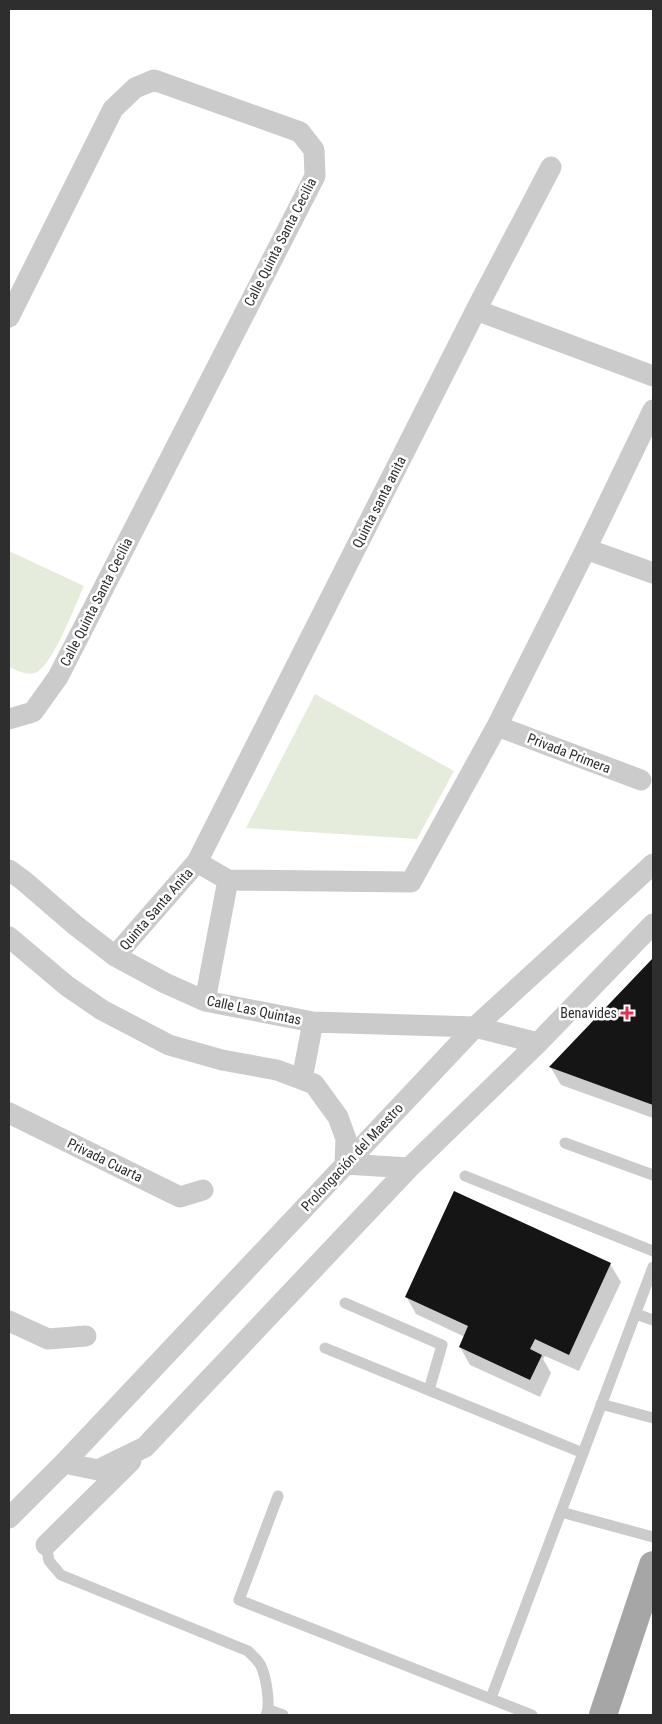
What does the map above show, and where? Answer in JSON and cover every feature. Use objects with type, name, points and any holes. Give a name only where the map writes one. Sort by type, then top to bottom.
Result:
[{"type":"main road","points":[[603,1715],[653,1565]]},
{"type":"street","name":"Calle Quinta Santa Cecilia","points":[[9,317],[113,109],[135,88],[154,80],[300,132],[314,150],[315,176],[58,677],[33,712],[9,719]]},
{"type":"street","name":"Quinta santa anita","points":[[197,862],[476,310],[551,167]]},
{"type":"street","points":[[476,310],[653,376]]},
{"type":"street","points":[[197,862],[228,880],[411,882],[497,726],[653,410]]},
{"type":"street","points":[[586,549],[653,573]]},
{"type":"street","name":"Privada Primera","points":[[497,726],[641,780]]},
{"type":"street","name":"Quinta Santa Anita","points":[[115,956],[197,862]]},
{"type":"street","name":"Prolongación del Maestro","points":[[9,1518],[64,1463],[345,1164],[476,1028],[653,864]]},
{"type":"street","name":"Calle Las Quintas","points":[[9,870],[24,880],[75,925],[115,956],[165,983],[205,1001],[313,1022],[476,1028],[538,1043]]},
{"type":"street","points":[[205,1001],[228,880]]},
{"type":"street","points":[[46,1545],[145,1448],[409,1168],[538,1043],[653,924]]},
{"type":"street","points":[[9,937],[67,986],[102,1010],[169,1045],[205,1056],[277,1070],[314,1084],[338,1117],[346,1138],[345,1164],[409,1168]]},
{"type":"street","points":[[302,1078],[313,1022]]},
{"type":"street","name":"Privada Cuarta","points":[[9,1112],[180,1197],[203,1190]]},
{"type":"street","points":[[9,1321],[48,1339],[86,1336]]},
{"type":"street","points":[[64,1463],[98,1470],[145,1448]]},
{"type":"lane","points":[[565,1143],[653,1176]]},
{"type":"lane","points":[[465,1176],[653,1251]]},
{"type":"lane","points":[[491,1698],[653,1267]]},
{"type":"lane","points":[[345,1303],[442,1346],[429,1390]]},
{"type":"lane","points":[[636,1314],[653,1320]]},
{"type":"lane","points":[[325,1348],[583,1453]]},
{"type":"lane","points":[[601,1404],[653,1418]]},
{"type":"lane","points":[[278,1496],[240,1600],[532,1715]]},
{"type":"lane","points":[[561,1512],[653,1537]]},
{"type":"lane","points":[[46,1545],[49,1561],[61,1575],[248,1651],[261,1665],[265,1681],[267,1712],[283,1715]]},
{"type":"green space","points":[[9,551],[84,586],[49,660],[42,669],[32,674],[9,667]]},
{"type":"green space","points":[[315,694],[454,771],[417,839],[246,828]]},
{"type":"building","name":"Benavides","points":[[653,958],[653,1105],[549,1067]]},
{"type":"building","points":[[454,1191],[611,1263],[569,1355],[535,1339],[530,1349],[542,1355],[530,1380],[459,1347],[468,1326],[405,1297]]},
{"type":"place","name":"Benavides","points":[[627,1013]]}]
